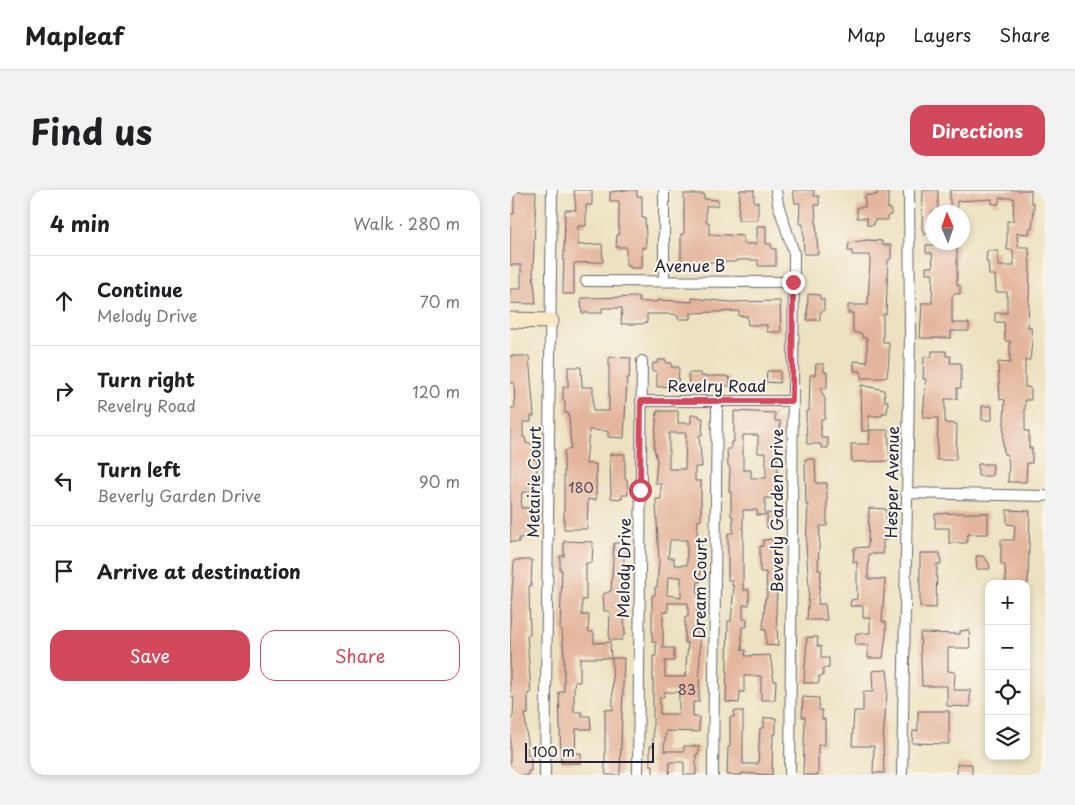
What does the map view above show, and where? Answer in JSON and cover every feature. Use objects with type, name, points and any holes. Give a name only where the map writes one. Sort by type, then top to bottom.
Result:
[{"type":"street","name":"Metairie Court","points":[[545,775],[552,190]]},
{"type":"street","points":[[664,190],[664,281]]},
{"type":"street","name":"Beverly Garden Drive","points":[[776,190],[778,204],[794,253],[790,775]]},
{"type":"street","name":"Hesper Avenue","points":[[902,775],[910,334],[909,190]]},
{"type":"street","name":"Avenue B","points":[[586,281],[793,282]]},
{"type":"street","points":[[510,320],[551,321]]},
{"type":"street","name":"Melody Drive","points":[[638,775],[642,360]]},
{"type":"street","name":"Revelry Road","points":[[641,401],[792,401]]},
{"type":"street","name":"Dream Court","points":[[713,775],[717,401]]},
{"type":"street","points":[[906,493],[1045,496]]},
{"type":"building","points":[[574,190],[592,190],[592,205],[586,205],[586,226],[578,226],[578,245],[602,244],[603,262],[574,263],[574,294],[563,294],[565,210],[576,210]]},
{"type":"building","points":[[637,190],[637,196],[642,196],[642,218],[645,218],[646,248],[642,247],[642,268],[626,266],[626,247],[616,247],[617,235],[619,235],[619,201],[610,201],[610,192]]},
{"type":"building","points":[[740,190],[754,190],[754,202],[758,202],[758,220],[738,220]]},
{"type":"building","points":[[793,190],[814,190],[814,196],[819,196],[819,205],[815,205],[818,254],[804,254],[803,224],[799,224],[800,203],[795,203]]},
{"type":"building","points":[[923,190],[938,190],[938,205],[925,205],[925,234],[922,229]]},
{"type":"building","points":[[950,190],[1031,190],[1031,203],[1034,203],[1032,228],[1030,228],[1029,234],[1017,233],[1018,247],[1029,247],[1030,268],[1028,327],[1031,327],[1032,341],[1030,360],[1025,360],[1025,387],[1029,387],[1031,390],[1031,400],[1025,400],[1025,431],[1029,431],[1029,448],[1032,448],[1032,463],[1027,463],[1026,482],[1008,482],[1009,463],[1007,455],[1004,454],[1003,441],[1005,400],[1000,399],[998,362],[1010,363],[1010,341],[1005,341],[1004,322],[995,322],[995,313],[1007,313],[1007,292],[996,292],[995,275],[989,275],[988,262],[986,262],[987,251],[998,251],[998,266],[1014,266],[1013,250],[1007,250],[1007,221],[1013,221],[1014,198],[999,198],[999,204],[992,204],[992,199],[957,201],[957,205],[950,205]]},
{"type":"building","points":[[877,191],[888,191],[888,209],[891,209],[891,215],[888,215],[888,220],[874,220],[874,225],[867,225],[867,218],[857,218],[857,207],[865,207],[865,195],[877,195]]},
{"type":"building","points":[[514,192],[536,192],[533,272],[536,304],[510,303],[510,289],[521,289],[521,265],[510,265],[510,214],[514,214]]},
{"type":"building","points":[[684,194],[704,194],[704,199],[718,200],[718,206],[706,206],[706,222],[709,222],[709,234],[743,236],[743,244],[757,244],[757,226],[766,226],[766,244],[771,244],[772,249],[776,249],[776,266],[758,266],[758,260],[736,260],[736,262],[707,262],[707,268],[681,268],[681,234],[684,234]]},
{"type":"building","points":[[867,240],[882,241],[882,245],[891,245],[891,259],[888,260],[886,314],[883,314],[883,342],[889,342],[889,359],[887,377],[883,378],[861,378],[861,371],[854,371],[854,361],[867,362],[867,338],[863,338],[862,334],[853,332],[853,313],[848,313],[848,305],[868,305],[870,255],[852,255],[852,251],[848,251],[849,243]]},
{"type":"building","points":[[926,250],[957,250],[957,285],[960,285],[960,294],[954,294],[952,298],[952,323],[969,323],[969,331],[951,331],[951,338],[920,338],[922,303],[932,303],[933,273],[926,273],[926,267],[933,267],[932,253],[926,253]]},
{"type":"building","points":[[808,294],[820,295],[820,299],[824,299],[824,310],[820,313],[820,320],[807,320]]},
{"type":"building","points":[[639,297],[639,302],[657,302],[657,300],[692,302],[692,298],[730,302],[780,301],[781,332],[767,332],[767,325],[748,325],[747,316],[739,316],[739,311],[691,313],[691,319],[678,319],[678,316],[674,314],[647,314],[647,322],[642,324],[621,324],[622,308],[602,308],[602,313],[582,313],[581,298]]},
{"type":"building","points":[[932,351],[946,351],[946,356],[951,356],[950,363],[961,363],[961,388],[957,388],[957,399],[945,399],[945,423],[957,424],[956,460],[937,460],[938,418],[923,418],[926,379],[923,379],[924,357],[932,357]]},
{"type":"building","points":[[510,356],[529,356],[534,416],[531,416],[531,422],[523,422],[523,437],[525,437],[526,443],[532,444],[533,459],[537,459],[537,472],[533,472],[533,492],[522,492],[521,508],[530,508],[532,537],[519,538],[519,542],[510,542],[510,408],[515,408],[514,383],[510,383]]},
{"type":"building","points":[[609,357],[631,358],[629,378],[627,378],[624,438],[608,437],[608,431],[589,430],[586,464],[596,464],[596,500],[588,499],[587,529],[564,529],[564,451],[571,449],[569,418],[568,413],[565,413],[565,401],[563,401],[563,387],[568,387],[568,367],[581,367],[582,387],[593,387],[593,411],[609,411]]},
{"type":"building","points":[[658,360],[666,360],[666,363],[672,363],[671,367],[679,367],[678,386],[657,387],[657,371],[652,371],[653,363],[658,363]]},
{"type":"building","points":[[816,364],[824,364],[824,372],[827,372],[827,388],[820,388],[825,399],[825,419],[821,419],[821,438],[828,438],[828,448],[821,448],[821,444],[807,444],[806,411],[809,411],[810,375],[815,375]]},
{"type":"building","points":[[767,371],[780,371],[780,383],[766,382]]},
{"type":"building","points":[[688,373],[701,373],[701,376],[725,376],[730,378],[730,386],[689,385]]},
{"type":"building","points":[[861,385],[884,390],[885,401],[888,401],[887,413],[882,413],[882,416],[869,416],[869,431],[862,431]]},
{"type":"building","points":[[982,406],[992,406],[992,420],[982,420]]},
{"type":"building","points":[[657,411],[678,411],[678,423],[691,423],[691,415],[699,415],[700,418],[703,418],[702,435],[699,435],[702,467],[695,467],[695,481],[701,481],[701,521],[698,520],[697,537],[700,537],[699,545],[702,545],[700,582],[698,582],[697,597],[702,600],[702,610],[697,610],[697,635],[700,635],[699,702],[693,702],[693,717],[699,717],[699,732],[666,731],[664,751],[684,751],[684,746],[699,746],[699,754],[696,754],[696,775],[684,775],[684,762],[670,762],[669,775],[653,775],[653,765],[650,765],[650,746],[653,746],[653,656],[656,656],[656,642],[652,642],[652,595],[655,595],[655,587],[657,587],[659,561],[656,499],[661,499],[661,484],[655,483],[657,460],[654,448]],"holes":[[[669,433],[686,433],[685,469],[669,469]],[[670,540],[687,540],[687,565],[674,565],[674,558],[668,558]],[[668,577],[681,577],[681,597],[667,595]],[[668,603],[688,603],[688,617],[685,617],[685,643],[688,643],[685,677],[665,677],[665,661],[674,661],[674,648],[663,648],[663,612],[668,612]],[[664,692],[679,692],[679,714],[660,714],[660,697],[664,697]]]},
{"type":"building","points":[[734,411],[775,413],[775,421],[780,421],[780,435],[776,435],[779,494],[777,494],[777,498],[765,498],[765,515],[757,515],[757,510],[743,510],[743,590],[749,590],[749,605],[743,605],[743,619],[747,619],[747,627],[742,627],[742,650],[746,650],[745,656],[770,655],[774,681],[776,681],[775,700],[761,700],[761,676],[744,676],[744,692],[740,692],[739,703],[726,702],[728,621],[731,621],[734,586],[732,586],[732,580],[728,580],[728,533],[733,533],[733,516],[731,516],[731,492],[729,492],[730,467],[728,466],[727,449],[731,449],[731,442],[734,442]],"holes":[[[743,435],[758,435],[758,453],[766,453],[766,478],[751,478],[751,470],[743,470]]]},
{"type":"building","points":[[870,430],[888,430],[890,461],[852,462],[851,444],[869,444]]},
{"type":"building","points":[[610,454],[625,454],[625,479],[627,479],[628,495],[622,495],[622,499],[611,498]]},
{"type":"building","points":[[805,459],[815,459],[816,483],[827,483],[827,526],[820,526],[818,570],[821,570],[818,604],[825,604],[827,620],[807,620],[809,588],[806,545],[808,505],[806,505]]},
{"type":"building","points":[[978,464],[993,464],[992,476],[978,476]]},
{"type":"building","points":[[869,508],[886,509],[887,540],[883,540],[883,554],[869,554],[868,570],[868,579],[885,579],[882,622],[886,622],[886,634],[883,658],[868,658],[868,645],[855,645],[856,633],[870,633],[870,618],[863,618],[863,606],[850,606],[851,600],[857,599],[857,562],[853,562],[854,548],[868,547]]},
{"type":"building","points":[[1007,510],[1030,511],[1028,580],[1006,580],[1005,565],[1001,564],[1001,540],[1014,540],[1015,525],[1007,524]]},
{"type":"building","points":[[767,513],[778,514],[778,528],[767,528]]},
{"type":"building","points":[[988,513],[988,534],[968,534],[967,543],[949,543],[949,528],[935,528],[935,514]]},
{"type":"building","points":[[773,539],[775,571],[778,571],[776,608],[778,646],[766,645],[766,630],[763,630],[765,598],[767,598],[766,572],[760,572],[760,546],[763,546],[763,540]]},
{"type":"building","points":[[564,541],[593,542],[592,563],[586,563],[586,600],[582,600],[582,615],[589,615],[588,631],[594,633],[594,643],[610,642],[611,658],[580,658],[580,682],[575,682],[574,685],[574,712],[582,712],[582,716],[590,716],[591,729],[576,729],[575,753],[581,753],[581,763],[561,763],[559,692],[564,692],[564,657],[562,630],[560,630],[562,570],[560,570],[560,556],[564,556]]},
{"type":"building","points":[[614,543],[627,543],[627,553],[624,553],[623,604],[625,635],[623,635],[622,640],[609,640],[610,611],[604,611],[603,594],[611,591]]},
{"type":"building","points":[[920,553],[940,553],[941,564],[937,564],[936,608],[920,607]]},
{"type":"building","points":[[976,556],[983,556],[989,563],[990,569],[977,569]]},
{"type":"building","points":[[514,560],[532,560],[531,586],[529,586],[530,635],[527,635],[531,693],[528,693],[528,714],[525,714],[528,755],[531,755],[531,771],[528,771],[528,775],[510,775],[510,721],[513,716],[514,697],[510,697],[510,624]]},
{"type":"building","points":[[969,630],[970,648],[948,648],[948,671],[955,672],[954,690],[970,690],[970,707],[947,706],[947,686],[922,686],[920,633],[960,634],[960,631]]},
{"type":"building","points":[[807,637],[818,637],[817,646],[821,646],[821,658],[829,658],[829,668],[823,668],[823,676],[819,676],[819,683],[804,683]]},
{"type":"building","points":[[612,658],[624,658],[620,775],[606,775],[605,768],[605,709],[613,710]]},
{"type":"building","points":[[887,670],[888,680],[883,740],[884,773],[873,773],[874,746],[852,746],[854,711],[863,711],[863,692],[873,692],[872,671]]},
{"type":"building","points":[[803,697],[819,698],[819,710],[822,710],[822,719],[825,719],[825,745],[818,745],[818,775],[803,775],[805,717],[802,717]]},
{"type":"building","points":[[734,711],[743,711],[743,764],[758,764],[760,728],[764,728],[764,718],[776,718],[776,734],[773,734],[772,775],[742,773],[742,775],[727,775],[728,747],[730,747],[730,717],[734,717]]},
{"type":"building","points":[[918,711],[949,711],[949,744],[912,743],[913,731],[918,731]]},
{"type":"building","points":[[957,764],[972,764],[972,775],[957,775]]},
{"type":"route","points":[[640,490],[641,401],[792,401],[793,282]]}]
